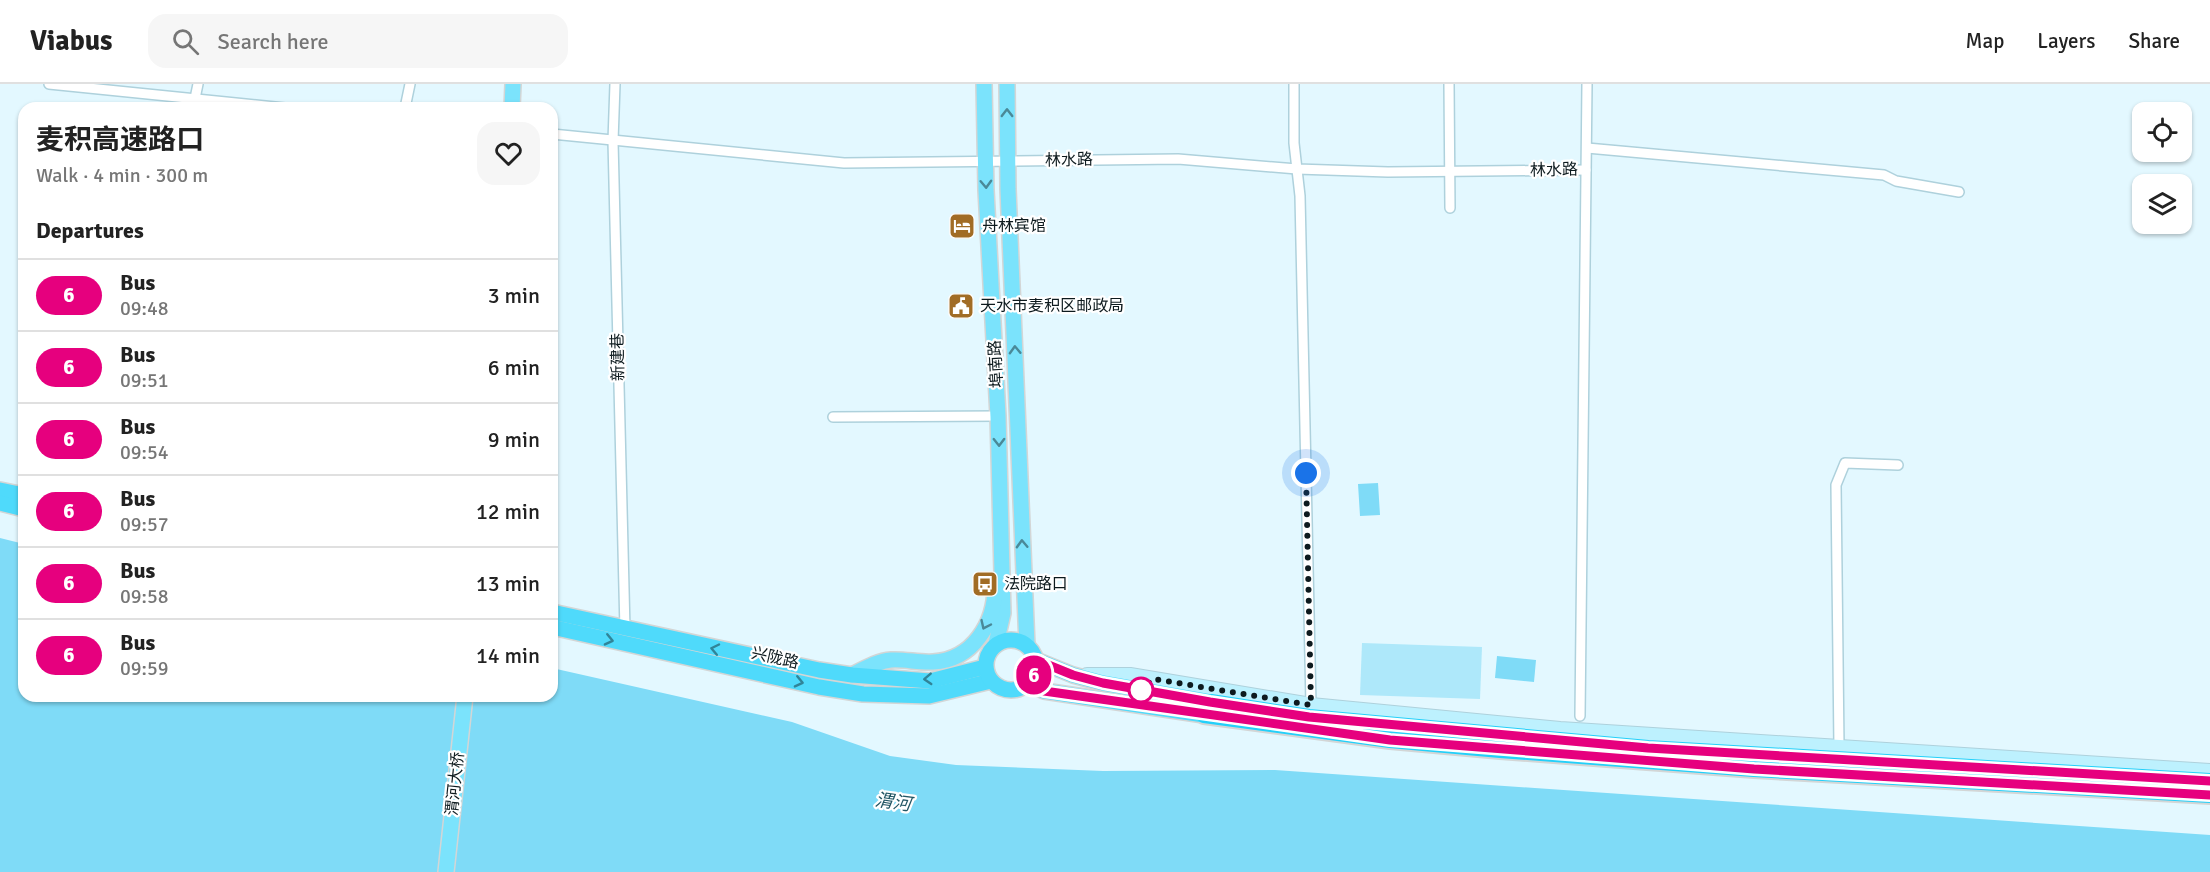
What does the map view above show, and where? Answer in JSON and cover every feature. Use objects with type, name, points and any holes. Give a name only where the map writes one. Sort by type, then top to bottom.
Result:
[{"type":"highway","points":[[0,490],[18,494]]},
{"type":"highway","points":[[0,503],[18,508]]},
{"type":"highway","name":"兴陇路","points":[[558,613],[625,630],[852,675],[930,681],[988,674]]},
{"type":"highway","name":"兴陇路","points":[[558,628],[819,687],[863,694],[929,696],[988,674]]},
{"type":"highway","points":[[1036,660],[1033,676],[1021,688],[1005,689],[988,674],[987,654],[996,644],[1011,639],[1027,645],[1036,660],[1073,675],[1207,709],[1390,740],[1754,769],[2210,795]]},
{"type":"highway","points":[[1028,683],[1044,691],[1207,709],[1648,748],[2210,781]]},
{"type":"main road","points":[[504,84],[504,102]]},
{"type":"main road","points":[[512,102],[513,84]]},
{"type":"main road","name":"埠南路","points":[[984,84],[985,161],[998,416],[1003,596],[1003,613],[996,644]]},
{"type":"main road","name":"埠南路","points":[[1007,84],[1007,160],[1027,645]]},
{"type":"main road","points":[[852,675],[885,662],[934,662],[951,659],[967,652],[982,633],[992,611],[995,597],[995,556],[1001,527]]},
{"type":"main road","points":[[1003,596],[1013,599],[1024,593]]},
{"type":"main road","points":[[1073,675],[1130,675],[1311,705],[1560,729],[2210,771]]},
{"type":"main road","name":"渭河大桥","points":[[436,872],[453,702]]},
{"type":"main road","name":"渭河大桥","points":[[446,872],[464,702]]},
{"type":"street","points":[[48,84],[186,102]]},
{"type":"street","points":[[194,102],[198,84]]},
{"type":"street","points":[[406,102],[410,84]]},
{"type":"street","name":"新建巷","points":[[615,84],[614,141],[625,630]]},
{"type":"street","points":[[1294,84],[1294,143],[1300,196],[1311,705]]},
{"type":"street","points":[[1449,84],[1450,208]]},
{"type":"street","points":[[1580,716],[1587,84]]},
{"type":"street","name":"林水路","points":[[558,135],[844,163],[1178,159],[1297,169],[1388,172],[1586,170]]},
{"type":"street","points":[[1587,148],[1884,176],[1896,181],[1959,192]]},
{"type":"street","points":[[833,417],[998,416]]},
{"type":"street","points":[[1839,747],[1836,485],[1845,463],[1898,465]]},
{"type":"shaded area","points":[[1362,643],[1482,647],[1480,699],[1360,695]]},
{"type":"water","points":[[1378,483],[1380,515],[1360,516],[1358,484]]},
{"type":"water","name":"渭河","points":[[0,538],[18,542],[18,702],[558,702],[558,669],[792,722],[890,756],[956,765],[1103,771],[1275,770],[2210,835],[2210,872],[0,872]]},
{"type":"water","points":[[1497,656],[1536,660],[1534,682],[1495,678]]},
{"type":"bus line","name":"6","points":[[2210,781],[1648,748],[1309,717],[1103,683],[1073,675],[1036,660],[1036,668],[1028,683],[1044,691],[1390,740],[1754,769],[2210,795]]},
{"type":"place","name":"舟林宾馆","points":[[962,226]]},
{"type":"place","name":"天水市麦积区邮政局","points":[[961,306]]},
{"type":"place","name":"法院路口","points":[[985,584]]},
{"type":"route","points":[[1141,690],[1153,679],[1311,705],[1306,473]]}]
